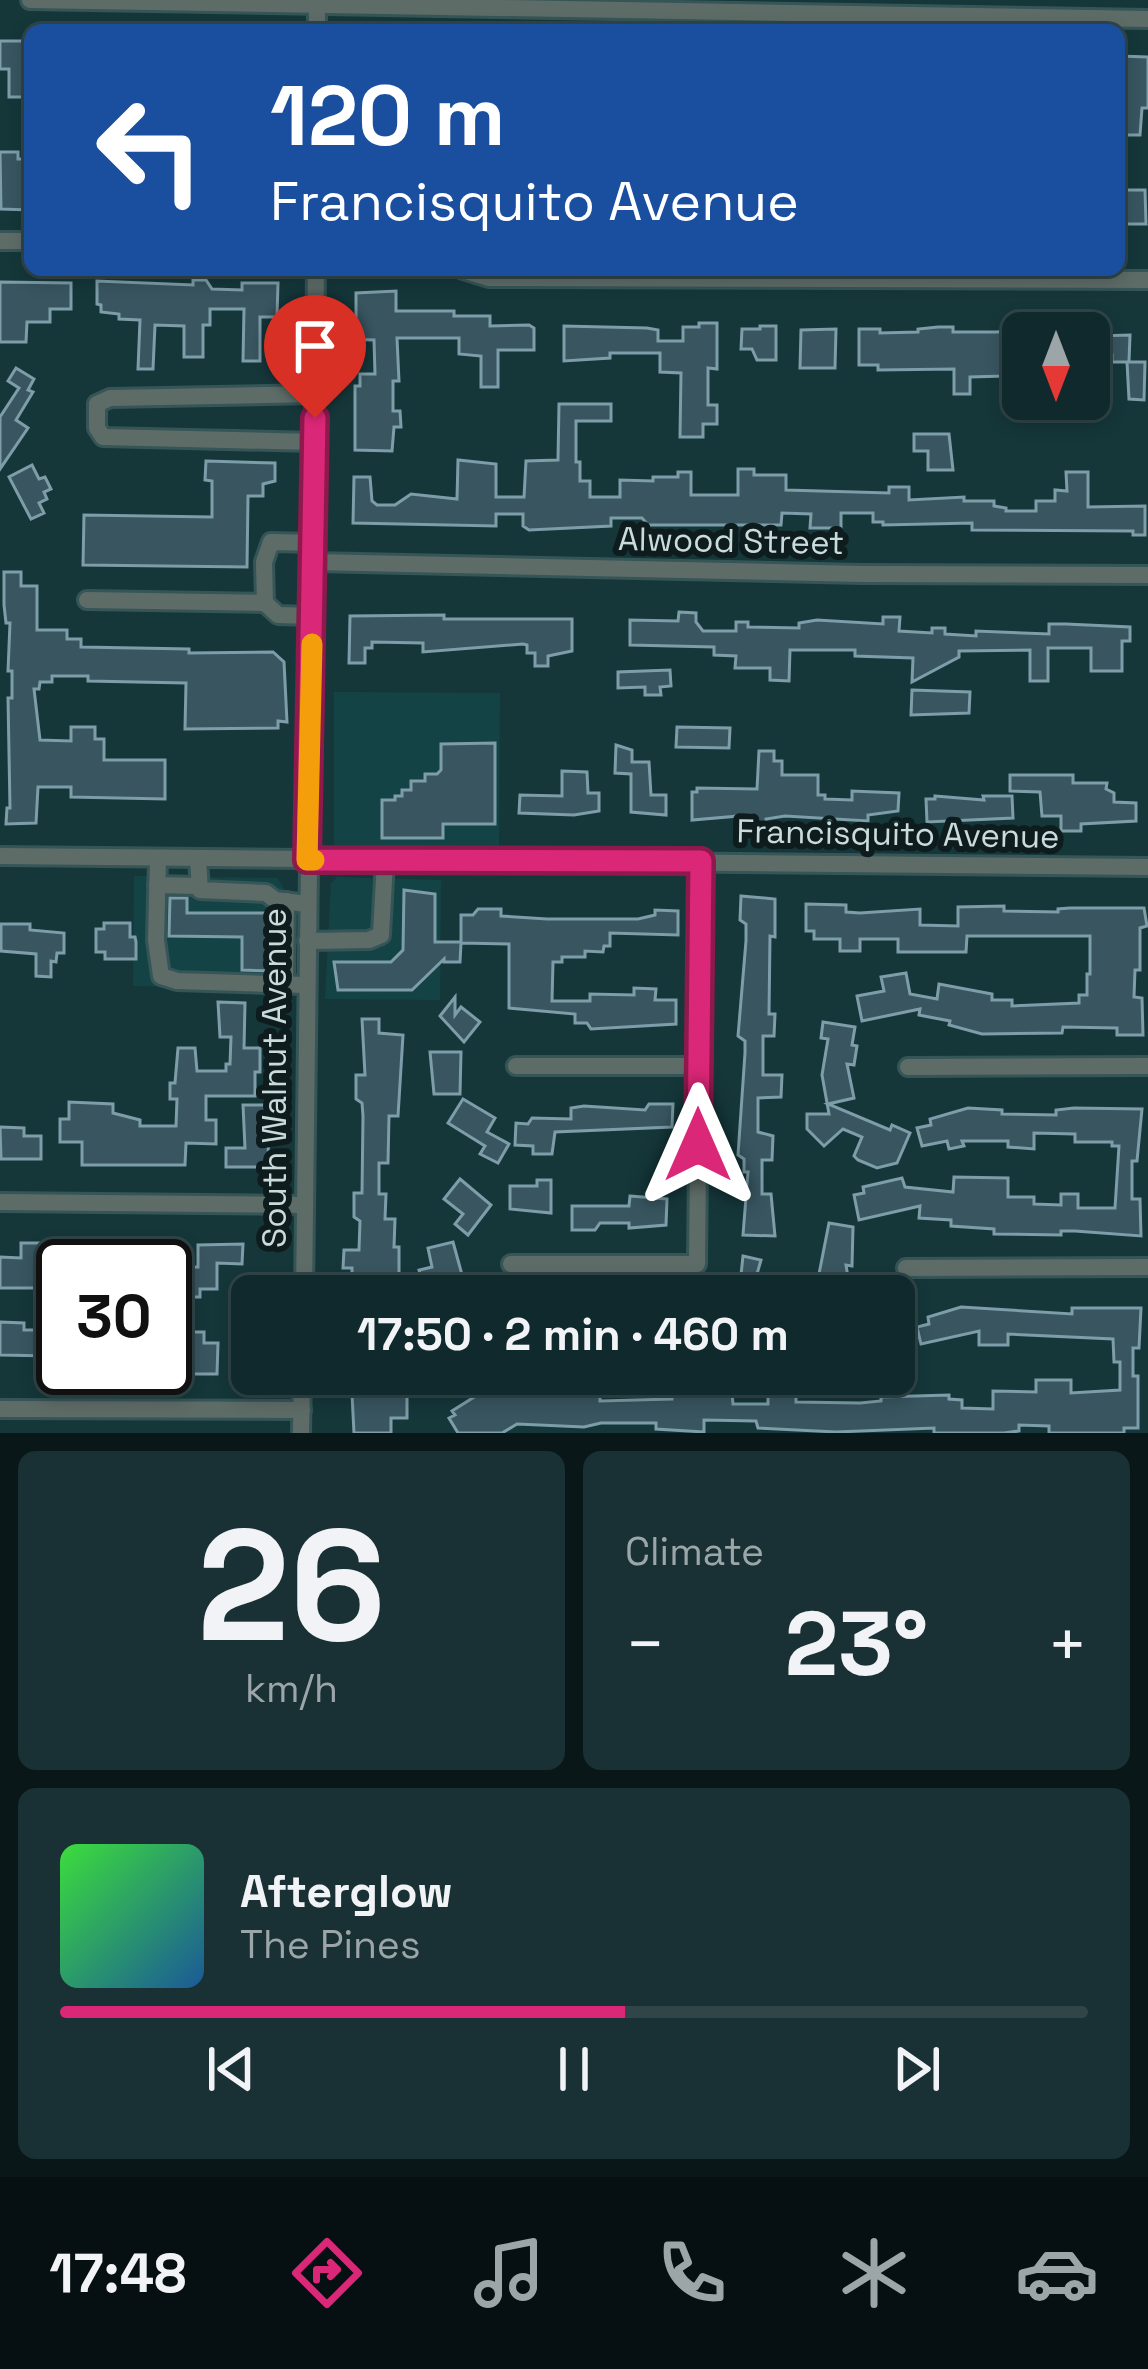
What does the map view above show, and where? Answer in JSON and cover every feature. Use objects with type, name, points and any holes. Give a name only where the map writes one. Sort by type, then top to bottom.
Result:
[{"type":"street","points":[[30,0],[317,1],[1148,19]]},
{"type":"street","name":"South Walnut Avenue","points":[[304,1275],[316,276]]},
{"type":"street","points":[[482,276],[1148,280]]},
{"type":"street","points":[[314,442],[103,437],[97,428],[98,404],[110,398],[315,394]]},
{"type":"street","points":[[312,616],[278,615],[266,603],[264,562],[271,542],[314,543]]},
{"type":"street","name":"Alwood Street","points":[[314,562],[838,574],[1148,575]]},
{"type":"street","points":[[87,600],[266,603]]},
{"type":"street","name":"Francisquito Avenue","points":[[0,856],[1148,867]]},
{"type":"street","points":[[158,858],[157,969],[161,976],[177,981],[306,986]]},
{"type":"street","points":[[197,886],[198,859]]},
{"type":"street","points":[[307,941],[369,940],[382,935],[385,860]]},
{"type":"street","points":[[511,1264],[697,1264],[701,861]]},
{"type":"street","points":[[157,885],[266,893],[307,904]]},
{"type":"street","points":[[285,985],[286,902]]},
{"type":"street","points":[[516,1066],[699,1066]]},
{"type":"street","points":[[908,1066],[1148,1066]]},
{"type":"street","points":[[0,1202],[305,1205]]},
{"type":"street","points":[[906,1268],[1148,1268]]},
{"type":"street","points":[[302,1395],[302,1433]]},
{"type":"street","points":[[0,1409],[302,1410]]},
{"type":"street","points":[[81,1410],[81,1433]]},
{"type":"shaded area","points":[[334,692],[500,693],[499,846],[334,845]]},
{"type":"shaded area","points":[[134,876],[277,878],[284,889],[283,989],[133,986]]},
{"type":"shaded area","points":[[337,877],[441,880],[440,1000],[325,999],[331,884]]},
{"type":"building","points":[[0,41],[23,41],[24,97],[9,97],[9,69],[0,69]]},
{"type":"building","points":[[1125,56],[1148,57],[1148,108],[1142,108],[1140,135],[1125,135]]},
{"type":"building","points":[[0,152],[18,152],[18,159],[24,159],[24,210],[1,209]]},
{"type":"building","points":[[1125,190],[1145,190],[1146,224],[1125,224]]},
{"type":"building","points":[[193,280],[206,280],[212,289],[242,290],[242,283],[278,283],[277,317],[260,317],[260,361],[243,361],[244,309],[210,309],[210,325],[203,325],[203,357],[184,357],[184,326],[155,325],[153,369],[138,369],[140,320],[101,312],[97,281],[193,285]]},
{"type":"building","points":[[0,282],[71,283],[71,309],[50,309],[50,322],[27,322],[26,342],[0,342]]},
{"type":"building","points":[[396,291],[396,311],[454,311],[454,316],[490,316],[490,326],[529,325],[534,328],[534,350],[498,350],[498,387],[481,387],[481,356],[459,354],[459,338],[397,338],[399,381],[393,381],[393,411],[400,411],[401,427],[394,427],[392,451],[355,450],[355,386],[360,386],[360,374],[375,374],[374,340],[343,339],[343,316],[356,316],[356,293]]},
{"type":"building","points":[[699,323],[717,323],[717,369],[708,368],[708,405],[717,405],[717,424],[703,424],[703,437],[680,437],[681,373],[660,372],[660,353],[610,353],[610,358],[564,361],[564,326],[647,328],[658,330],[658,341],[683,341],[683,327],[699,327]]},
{"type":"building","points":[[776,326],[776,360],[757,360],[752,349],[741,349],[742,329]]},
{"type":"building","points":[[953,327],[953,332],[1002,331],[1002,376],[970,377],[970,394],[954,394],[954,369],[878,370],[878,365],[859,365],[859,329],[880,329],[880,333]]},
{"type":"building","points":[[836,329],[835,368],[800,368],[801,330]]},
{"type":"building","points":[[1130,335],[1129,362],[1145,362],[1144,400],[1129,399],[1127,362],[1112,362],[1110,336]]},
{"type":"building","points":[[16,368],[34,379],[28,390],[33,392],[16,420],[28,428],[0,469],[0,417],[19,388],[8,381]]},
{"type":"building","points":[[559,404],[611,404],[611,421],[576,421],[576,462],[580,462],[580,481],[590,481],[590,497],[620,497],[620,480],[653,481],[653,477],[678,477],[678,472],[691,472],[691,495],[738,495],[738,469],[754,469],[754,475],[786,475],[786,490],[889,493],[889,487],[909,487],[909,500],[964,497],[964,501],[994,501],[994,506],[1006,511],[1036,511],[1036,501],[1055,501],[1055,490],[1067,491],[1066,472],[1088,472],[1088,507],[1145,506],[1145,535],[1133,535],[1133,531],[972,530],[972,523],[883,525],[873,522],[873,513],[841,513],[841,528],[810,528],[811,514],[782,513],[781,525],[648,525],[642,518],[611,518],[611,526],[529,530],[523,526],[523,514],[496,514],[496,526],[353,523],[354,477],[370,477],[372,501],[377,505],[395,505],[411,494],[457,499],[458,460],[496,464],[496,497],[524,497],[526,461],[558,460]]},
{"type":"building","points":[[914,434],[949,434],[953,470],[928,470],[928,451],[914,451]]},
{"type":"building","points":[[206,461],[275,463],[275,481],[263,484],[263,496],[248,496],[247,567],[83,565],[84,515],[212,517],[212,481],[205,480]]},
{"type":"building","points":[[32,465],[51,489],[39,503],[44,513],[31,519],[9,477]]},
{"type":"building","points":[[4,572],[21,572],[21,586],[37,586],[37,630],[67,630],[67,639],[81,639],[81,647],[273,652],[284,662],[287,722],[278,721],[278,728],[185,729],[186,683],[52,676],[52,682],[40,682],[39,689],[34,689],[40,740],[71,741],[71,727],[95,727],[95,739],[104,739],[104,760],[165,760],[165,799],[71,797],[71,787],[38,787],[36,823],[6,824],[12,671],[8,671],[10,623],[6,623]]},
{"type":"building","points":[[679,612],[696,613],[703,631],[736,631],[736,622],[748,622],[748,627],[799,628],[799,623],[817,620],[883,624],[883,617],[900,617],[899,631],[932,633],[932,628],[945,628],[945,634],[976,636],[976,631],[1049,634],[1049,624],[1066,624],[1130,627],[1130,641],[1122,641],[1122,671],[1091,671],[1091,648],[1048,648],[1048,681],[1030,681],[1030,650],[959,651],[959,657],[912,682],[913,658],[855,656],[855,650],[790,650],[789,681],[770,680],[770,668],[735,668],[736,656],[714,655],[714,647],[630,645],[630,620],[678,621]]},
{"type":"building","points":[[444,615],[444,619],[572,619],[572,651],[548,656],[548,666],[535,666],[535,653],[527,653],[523,644],[423,652],[423,643],[372,642],[372,648],[365,648],[365,663],[349,663],[350,616]]},
{"type":"building","points":[[670,670],[671,686],[660,687],[661,695],[645,695],[645,687],[618,688],[618,672]]},
{"type":"building","points":[[912,690],[970,692],[969,713],[911,715]]},
{"type":"building","points":[[677,727],[730,728],[729,748],[676,747]]},
{"type":"building","points":[[495,743],[495,824],[443,824],[443,838],[382,838],[382,800],[395,800],[402,790],[411,790],[411,781],[425,781],[425,774],[437,774],[441,744]]},
{"type":"building","points":[[616,745],[632,750],[632,762],[649,762],[651,795],[666,795],[666,815],[631,812],[631,774],[615,773]]},
{"type":"building","points":[[759,751],[774,751],[774,761],[782,761],[782,775],[818,775],[818,795],[825,799],[852,800],[852,791],[899,793],[898,811],[868,815],[868,821],[785,816],[751,823],[751,815],[692,820],[692,792],[697,788],[757,789]]},
{"type":"building","points":[[562,771],[587,772],[588,793],[599,793],[599,811],[519,813],[520,795],[562,796]]},
{"type":"building","points":[[1010,775],[1073,775],[1073,783],[1107,783],[1114,802],[1136,803],[1136,821],[1081,824],[1081,831],[1061,831],[1061,816],[1042,816],[1040,792],[1010,791]]},
{"type":"building","points":[[983,796],[1012,796],[1013,818],[927,822],[926,799],[984,800]]},
{"type":"building","points":[[404,890],[435,894],[435,942],[461,942],[461,915],[473,915],[478,909],[501,909],[501,916],[547,919],[638,919],[655,915],[655,910],[678,911],[678,935],[610,933],[610,946],[604,946],[603,952],[585,951],[585,957],[553,962],[552,1001],[590,1001],[590,994],[634,995],[634,988],[656,989],[655,1000],[676,1000],[676,1024],[591,1029],[587,1023],[575,1023],[575,1014],[509,1008],[509,944],[461,943],[460,962],[444,959],[412,990],[338,990],[334,962],[391,962],[403,950]]},
{"type":"building","points":[[741,896],[775,899],[769,1014],[775,1014],[774,1036],[763,1036],[763,1075],[782,1075],[781,1097],[758,1098],[758,1132],[773,1136],[772,1160],[762,1160],[762,1194],[771,1194],[775,1236],[743,1235],[748,1172],[738,1155],[745,1053],[745,1041],[738,1036],[746,941],[746,924],[740,920]]},
{"type":"building","points":[[170,898],[187,898],[187,913],[273,913],[272,971],[242,970],[242,937],[169,936]]},
{"type":"building","points":[[806,904],[846,905],[846,912],[860,913],[920,909],[920,925],[958,926],[958,907],[1058,912],[1144,908],[1147,926],[1140,928],[1140,970],[1135,970],[1134,997],[1142,998],[1143,1035],[1117,1035],[1117,1028],[1063,1027],[1062,1033],[982,1034],[919,1015],[920,1009],[862,1021],[857,996],[884,991],[881,977],[906,973],[910,994],[937,999],[939,984],[992,994],[992,1000],[1012,1000],[1012,1006],[1079,1003],[1079,995],[1087,995],[1090,936],[967,936],[966,952],[898,952],[898,939],[860,939],[860,951],[840,951],[840,939],[814,939],[814,931],[806,931]]},
{"type":"building","points":[[104,923],[130,923],[136,959],[105,959],[105,952],[96,952],[96,929],[104,929]]},
{"type":"building","points":[[1,924],[30,924],[30,930],[64,933],[64,953],[57,953],[56,962],[51,961],[51,977],[36,976],[36,954],[1,951]]},
{"type":"building","points":[[455,997],[455,1015],[461,1007],[480,1022],[464,1042],[440,1016]]},
{"type":"building","points":[[218,1002],[245,1003],[244,1048],[260,1048],[260,1072],[255,1072],[255,1096],[206,1096],[206,1120],[216,1120],[216,1144],[186,1143],[185,1165],[82,1165],[82,1142],[60,1142],[60,1119],[69,1119],[69,1102],[113,1104],[113,1113],[140,1120],[140,1126],[176,1126],[177,1099],[170,1099],[170,1083],[175,1083],[178,1048],[195,1048],[197,1071],[226,1071],[231,1037],[220,1037]]},
{"type":"building","points":[[362,1019],[379,1019],[379,1033],[403,1035],[398,1116],[389,1116],[388,1163],[379,1163],[379,1194],[386,1194],[385,1219],[395,1219],[399,1275],[352,1275],[352,1268],[343,1268],[344,1250],[359,1250],[354,1193],[362,1193],[363,1116],[362,1103],[356,1099],[356,1075],[365,1075]]},
{"type":"building","points":[[823,1022],[855,1027],[852,1045],[857,1046],[854,1065],[847,1064],[854,1098],[828,1104],[890,1130],[892,1125],[910,1133],[897,1163],[877,1168],[858,1160],[854,1156],[862,1137],[843,1129],[824,1146],[807,1129],[807,1114],[829,1114],[822,1075],[828,1039],[821,1038]]},
{"type":"building","points":[[430,1052],[461,1052],[460,1094],[434,1094]]},
{"type":"building","points":[[463,1099],[495,1118],[487,1132],[509,1144],[498,1163],[480,1154],[485,1146],[448,1123]]},
{"type":"building","points":[[649,1104],[673,1104],[672,1127],[555,1132],[552,1154],[533,1154],[533,1146],[515,1145],[516,1123],[528,1124],[532,1118],[571,1119],[571,1108],[584,1106],[645,1110]]},
{"type":"building","points":[[243,1105],[269,1105],[268,1167],[226,1167],[226,1148],[245,1148]]},
{"type":"building","points":[[968,1108],[1056,1115],[1056,1110],[1074,1108],[1142,1109],[1137,1161],[1132,1161],[1132,1199],[1140,1199],[1141,1236],[1075,1231],[994,1234],[994,1229],[919,1218],[920,1206],[859,1220],[854,1195],[864,1193],[863,1187],[902,1178],[905,1187],[953,1192],[954,1177],[1008,1178],[1008,1197],[1034,1197],[1034,1204],[1061,1205],[1061,1194],[1078,1194],[1078,1208],[1115,1208],[1119,1146],[1112,1142],[1075,1142],[1075,1134],[1034,1133],[1034,1149],[1008,1147],[1008,1141],[962,1141],[964,1146],[949,1149],[947,1141],[922,1146],[917,1128],[931,1125],[930,1119]]},
{"type":"building","points":[[0,1127],[24,1128],[24,1136],[41,1136],[41,1159],[1,1159]]},
{"type":"building","points":[[460,1179],[491,1205],[468,1235],[455,1224],[463,1214],[444,1199]]},
{"type":"building","points":[[537,1180],[551,1180],[551,1213],[510,1209],[510,1186],[537,1186]]},
{"type":"building","points":[[630,1196],[667,1199],[666,1225],[629,1228],[629,1223],[600,1223],[595,1230],[572,1230],[572,1206],[629,1206]]},
{"type":"building","points":[[829,1223],[853,1227],[848,1275],[819,1274]]},
{"type":"building","points":[[453,1242],[462,1275],[420,1275],[419,1270],[432,1267],[428,1248]]},
{"type":"building","points":[[21,1243],[36,1243],[36,1288],[0,1288],[0,1257],[21,1258]]},
{"type":"building","points":[[243,1244],[242,1264],[217,1263],[217,1289],[200,1289],[200,1297],[192,1297],[192,1267],[198,1267],[198,1245]]},
{"type":"building","points":[[743,1256],[761,1260],[760,1275],[741,1275]]},
{"type":"building","points":[[961,1307],[1072,1314],[1072,1308],[1141,1308],[1139,1348],[1133,1348],[1138,1428],[1124,1428],[1124,1433],[1049,1433],[1049,1426],[1019,1425],[1019,1431],[1004,1433],[934,1433],[934,1428],[836,1432],[758,1428],[756,1421],[704,1420],[704,1432],[656,1429],[656,1423],[601,1423],[584,1427],[517,1424],[502,1433],[458,1433],[449,1418],[478,1395],[600,1395],[600,1401],[732,1395],[733,1404],[768,1404],[768,1395],[796,1395],[796,1402],[860,1403],[881,1401],[881,1397],[949,1395],[949,1399],[962,1400],[962,1408],[993,1409],[993,1391],[1036,1392],[1036,1380],[1071,1380],[1071,1393],[1120,1390],[1120,1362],[1114,1362],[1113,1339],[1008,1334],[1008,1345],[979,1345],[979,1331],[921,1344],[917,1327],[929,1324],[928,1317]]},
{"type":"building","points":[[0,1322],[24,1323],[24,1330],[36,1330],[36,1356],[0,1355]]},
{"type":"building","points":[[192,1332],[204,1332],[204,1343],[218,1343],[217,1374],[192,1374]]},
{"type":"building","points":[[352,1395],[407,1395],[407,1418],[391,1418],[391,1433],[354,1433]]},
{"type":"slow traffic","points":[[312,644],[307,860],[314,860]]},
{"type":"route","points":[[315,418],[307,860],[701,861],[698,1145]]}]
